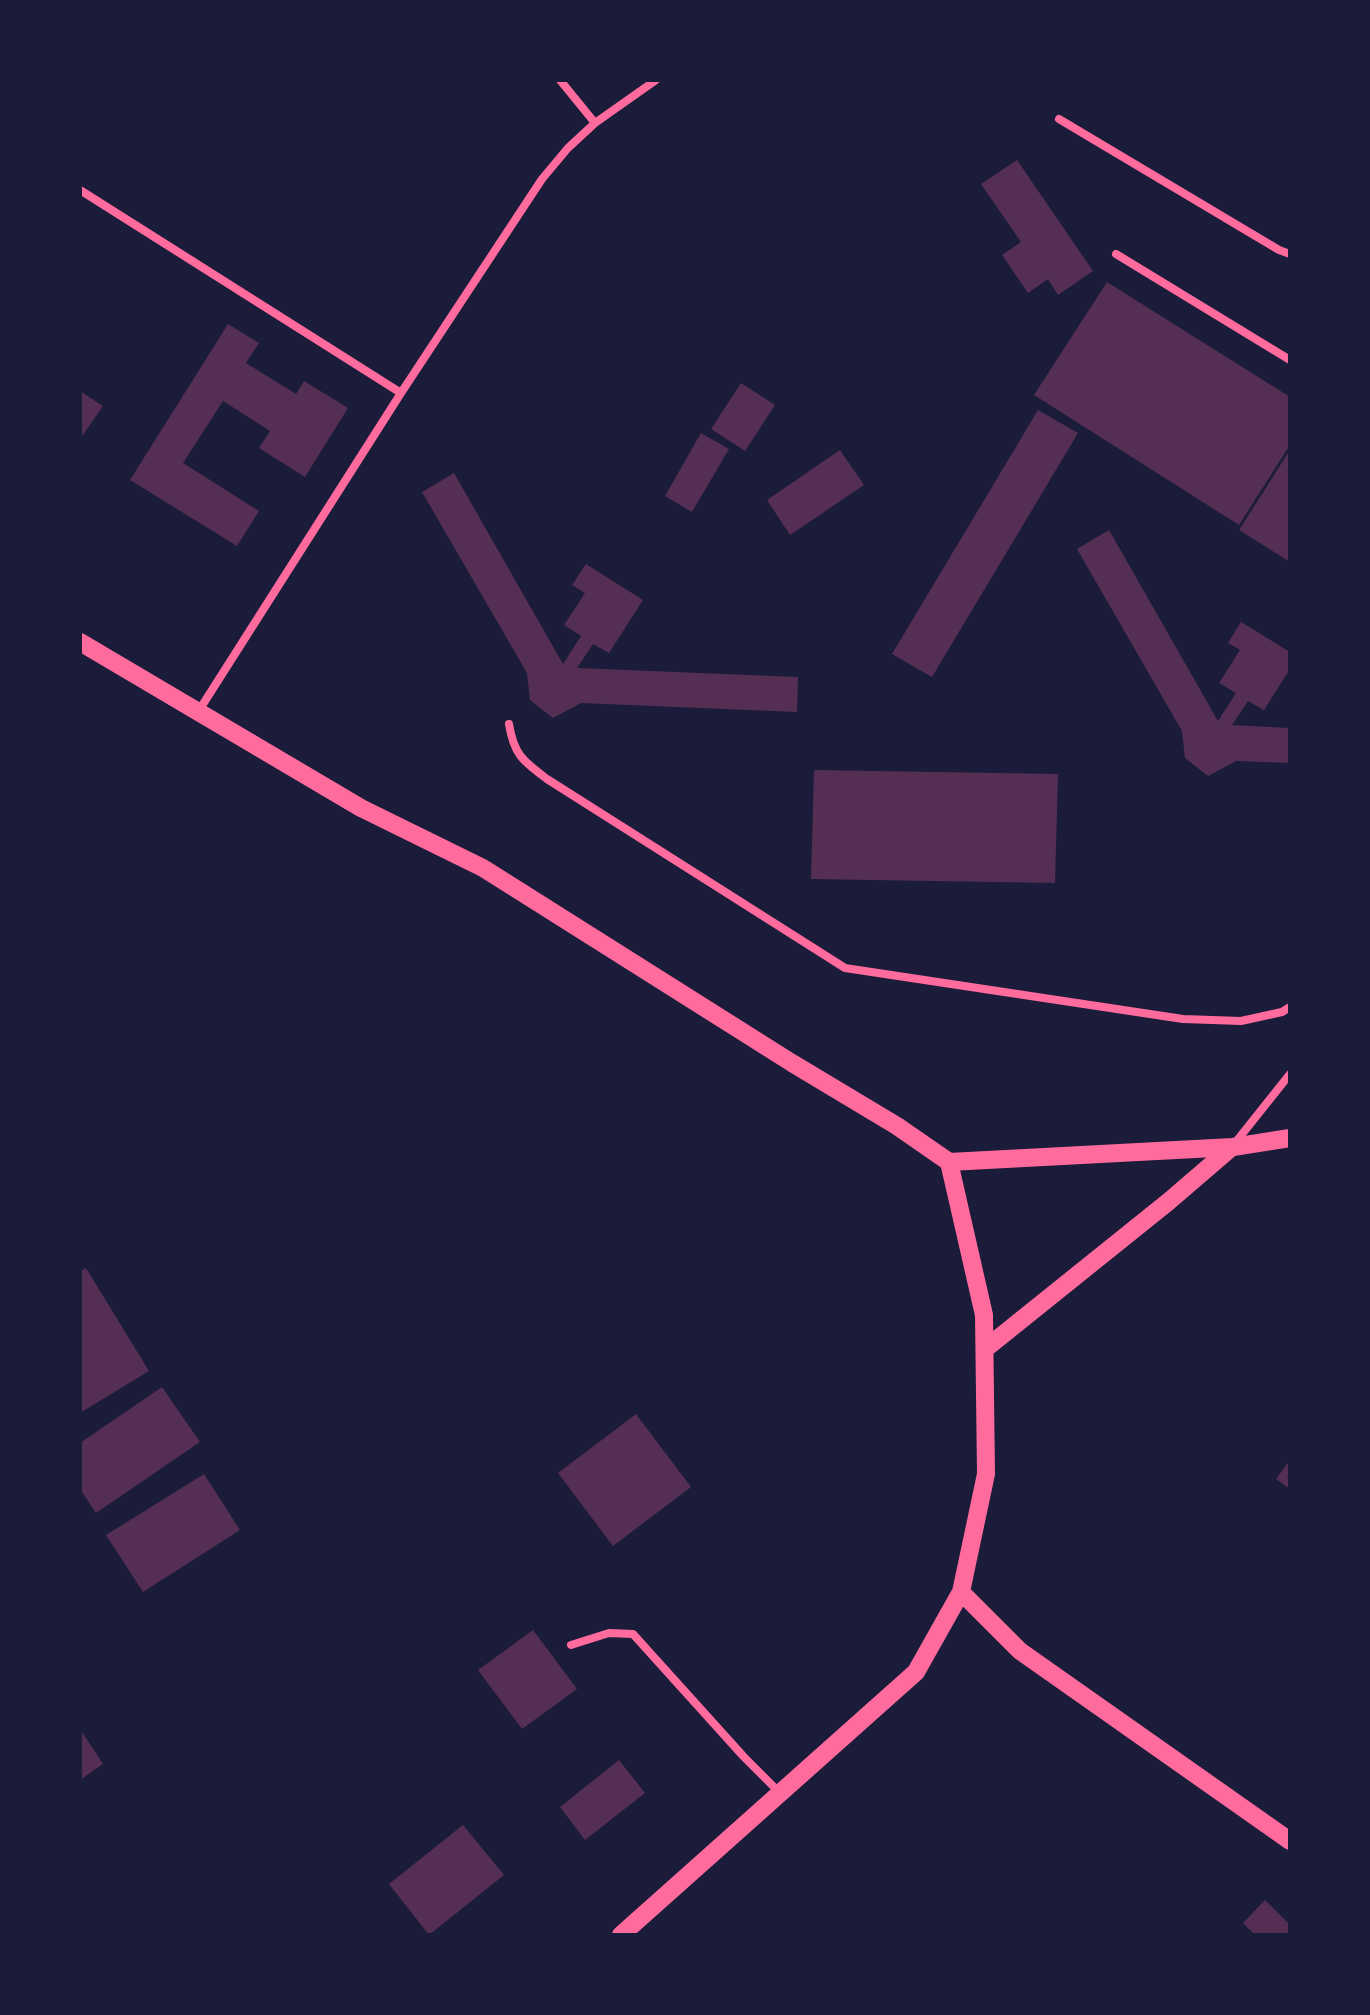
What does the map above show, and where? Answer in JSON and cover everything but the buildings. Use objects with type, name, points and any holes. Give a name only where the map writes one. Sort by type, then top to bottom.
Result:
[{"type":"street","points":[[80,642],[361,808],[483,868],[950,1162],[1233,1147],[1290,1138]]},
{"type":"street","points":[[984,1349],[1233,1147]]},
{"type":"street","points":[[622,1935],[916,1672],[961,1592],[986,1474],[984,1315],[950,1162]]},
{"type":"street","points":[[961,1592],[1020,1651],[1290,1841]]},
{"type":"lane","points":[[560,80],[595,123]]},
{"type":"lane","points":[[198,712],[542,178],[595,123],[656,80]]},
{"type":"lane","points":[[1059,118],[1290,254]]},
{"type":"lane","points":[[80,190],[401,392]]},
{"type":"lane","points":[[1116,254],[1290,360]]},
{"type":"lane","points":[[509,724],[520,758],[547,778],[844,968],[1183,1019],[1241,1021],[1290,1008]]},
{"type":"lane","points":[[1233,1147],[1290,1074]]},
{"type":"lane","points":[[570,1645],[609,1633],[632,1634],[780,1793]]}]
